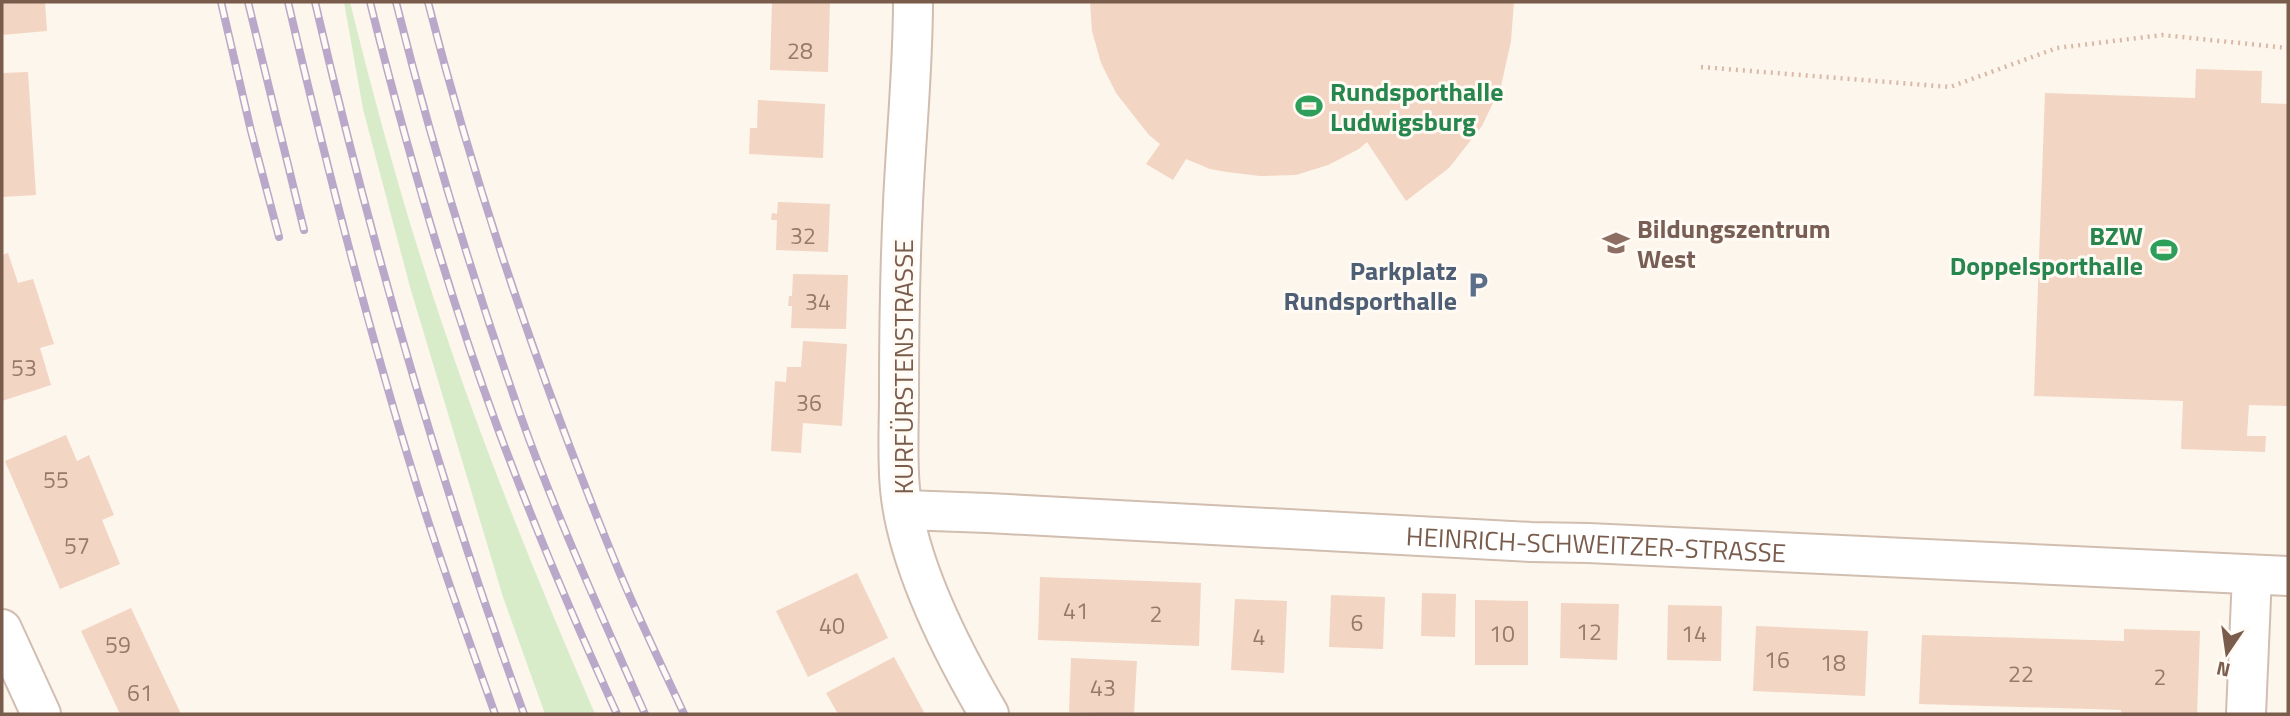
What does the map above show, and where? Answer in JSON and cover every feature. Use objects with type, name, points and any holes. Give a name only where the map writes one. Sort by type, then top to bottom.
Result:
[{"type":"street","name":"KURFÜRSTENSTRASSE","points":[[913,2],[899,352],[900,489],[916,558],[942,628],[989,714]]},
{"type":"street","name":"HEINRICH-SCHWEITZER-STRASSE","points":[[904,510],[1531,542],[1588,542],[2270,575]]},
{"type":"street","points":[[2246,714],[2270,575]]},
{"type":"street","points":[[2,629],[41,714]]},
{"type":"path","points":[[1701,67],[1950,87],[2057,48],[2162,34],[2288,48]]},
{"type":"green space","points":[[344,2],[350,2],[404,202],[462,381],[526,549],[595,714],[545,714],[503,597],[410,287],[363,109]]},
{"type":"building","points":[[2,2],[45,2],[47,31],[2,35]]},
{"type":"building","points":[[772,2],[830,2],[828,72],[770,70]]},
{"type":"building","name":"Rundsporthalle Ludwigsburg","points":[[1090,2],[1514,2],[1511,41],[1501,86],[1482,126],[1449,168],[1406,201],[1367,142],[1328,165],[1296,175],[1260,176],[1227,172],[1210,169],[1186,159],[1173,180],[1146,164],[1160,144],[1149,135],[1116,93],[1101,63],[1092,31]]},
{"type":"building","name":"BZW Doppelsporthalle","points":[[2196,69],[2262,71],[2261,103],[2288,104],[2288,406],[2249,405],[2247,436],[2266,436],[2265,452],[2181,449],[2183,401],[2034,396],[2045,93],[2195,98]]},
{"type":"building","points":[[28,72],[36,195],[2,197],[2,73]]},
{"type":"building","points":[[758,100],[825,104],[823,158],[749,154],[750,128],[757,128]]},
{"type":"building","points":[[778,202],[830,204],[828,252],[776,250],[777,220],[771,220],[772,213],[777,214]]},
{"type":"building","points":[[8,253],[18,283],[33,279],[54,344],[40,348],[51,385],[2,401],[2,255]]},
{"type":"building","points":[[793,274],[848,275],[846,329],[791,328],[792,306],[788,306],[789,296],[792,296]]},
{"type":"building","points":[[803,341],[847,344],[842,426],[803,423],[801,453],[771,451],[775,381],[786,382],[787,367],[801,367]]},
{"type":"building","points":[[66,435],[77,461],[89,455],[114,515],[102,520],[120,564],[60,589],[5,461]]},
{"type":"building","points":[[857,573],[888,638],[808,677],[776,611]]},
{"type":"building","points":[[1040,577],[1201,583],[1199,646],[1038,640]]},
{"type":"building","points":[[1422,593],[1456,594],[1455,637],[1421,636]]},
{"type":"building","points":[[1331,595],[1385,597],[1383,649],[1329,647]]},
{"type":"building","points":[[1235,599],[1287,601],[1284,673],[1231,670]]},
{"type":"building","points":[[1475,600],[1528,601],[1528,665],[1475,665]]},
{"type":"building","points":[[1561,603],[1619,604],[1617,660],[1560,658]]},
{"type":"building","points":[[1668,605],[1722,606],[1721,661],[1667,660]]},
{"type":"building","points":[[131,608],[181,714],[120,714],[81,631]]},
{"type":"building","points":[[1756,626],[1868,631],[1865,696],[1753,691]]},
{"type":"building","points":[[2124,629],[2200,631],[2197,714],[2121,714],[2121,710],[1919,704],[1922,635],[2124,641]]},
{"type":"building","points":[[894,657],[925,714],[838,714],[826,693]]},
{"type":"building","points":[[1071,658],[1137,661],[1134,714],[1069,712]]},
{"type":"railway","points":[[221,2],[279,237]]},
{"type":"railway","points":[[248,2],[304,230]]},
{"type":"railway","points":[[288,2],[348,244],[398,424],[495,714]]},
{"type":"railway","points":[[315,2],[383,272],[435,450],[524,714]]},
{"type":"railway","points":[[370,2],[428,217],[479,377],[540,537],[617,714]]},
{"type":"railway","points":[[396,2],[454,211],[521,417],[565,530],[645,714]]},
{"type":"railway","points":[[428,2],[467,145],[536,356],[616,564],[684,714]]},
{"type":"place","name":"Rundsporthalle Ludwigsburg","points":[[1309,106]]},
{"type":"place","name":"Bildungszentrum West","points":[[1616,243]]},
{"type":"place","name":"BZW Doppelsporthalle","points":[[2164,250]]},
{"type":"place","name":"Parkplatz Rundsporthalle","points":[[1478,285]]}]
